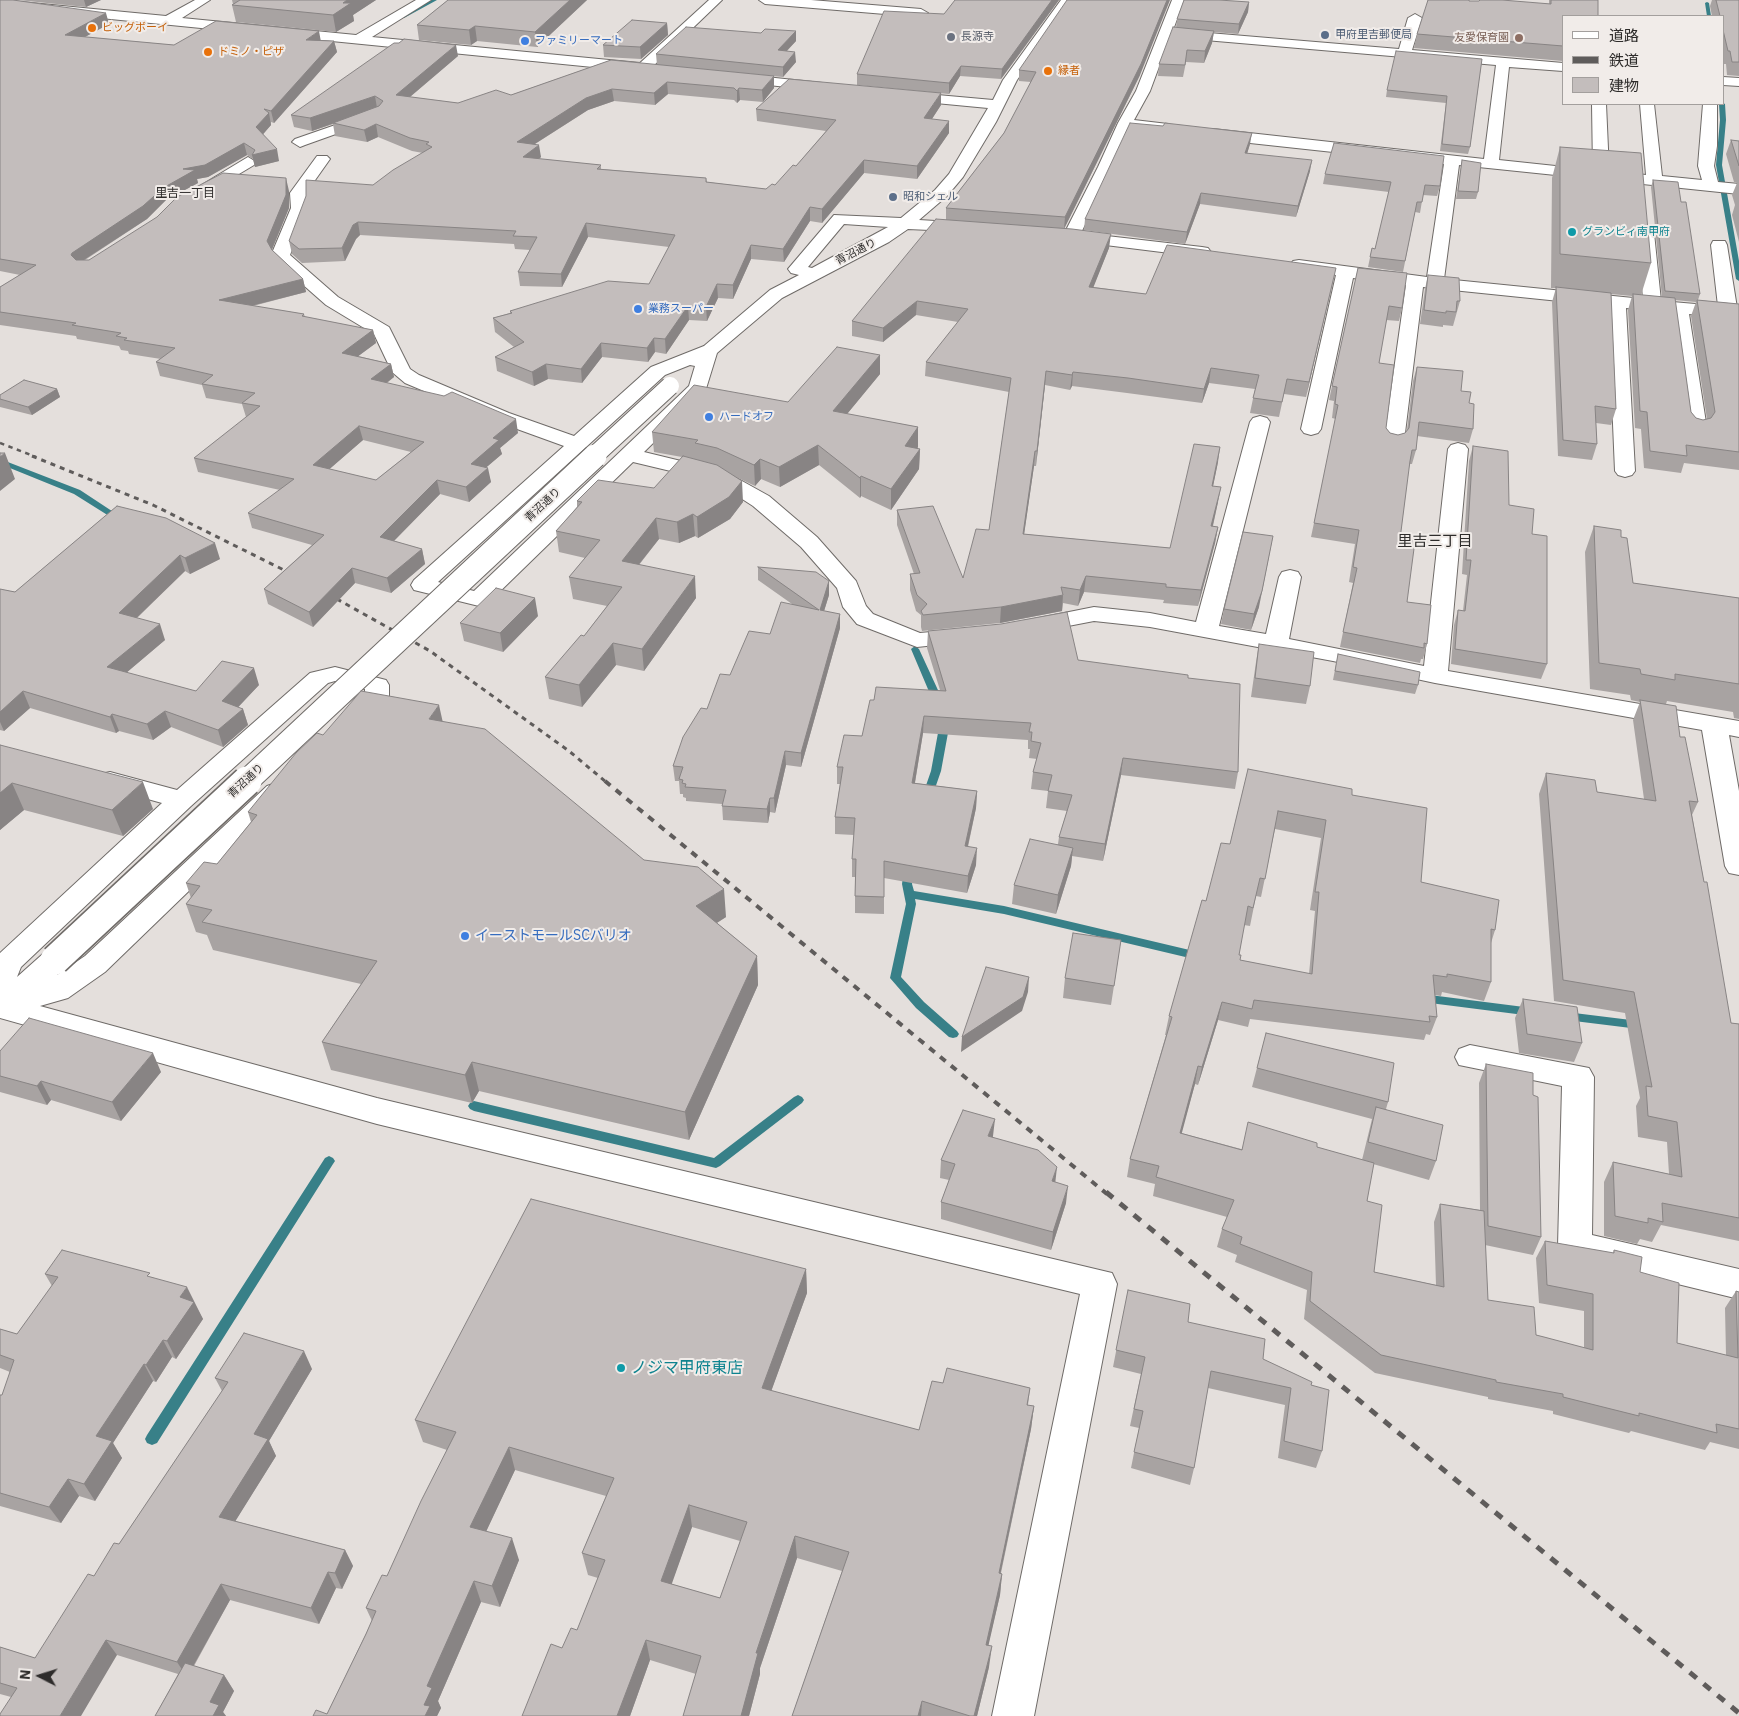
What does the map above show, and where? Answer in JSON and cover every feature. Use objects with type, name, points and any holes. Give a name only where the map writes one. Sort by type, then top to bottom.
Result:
[{"type":"street","points":[[168,21],[204,0]]},
{"type":"street","points":[[357,40],[426,0]]},
{"type":"street","points":[[642,68],[716,0]]},
{"type":"street","points":[[765,0],[839,3],[921,13]]},
{"type":"street","name":"青沼通り","points":[[1,998],[55,960],[709,350],[776,294],[883,238],[905,223],[940,193],[955,177],[998,105],[1010,80],[1067,0]]},
{"type":"street","points":[[1071,236],[1106,167],[1125,123],[1143,91],[1178,0]]},
{"type":"street","points":[[0,4],[662,70]]},
{"type":"street","points":[[1404,53],[1415,18]]},
{"type":"street","points":[[1166,33],[1562,67]]},
{"type":"street","points":[[1491,164],[1503,62]]},
{"type":"street","points":[[720,76],[835,89]]},
{"type":"street","points":[[886,94],[998,105]]},
{"type":"street","points":[[1600,105],[1602,175]]},
{"type":"street","points":[[1642,199],[1648,180],[1647,105]]},
{"type":"street","points":[[1710,105],[1706,166],[1713,186]]},
{"type":"street","points":[[300,142],[376,114]]},
{"type":"street","points":[[1125,123],[1183,130]]},
{"type":"street","points":[[1202,132],[1364,158],[1452,160],[1735,188]]},
{"type":"street","points":[[322,160],[298,193],[298,208],[281,252],[282,257],[332,300],[382,331],[402,372],[412,379],[502,417],[578,444]]},
{"type":"street","points":[[1435,283],[1452,160]]},
{"type":"street","points":[[188,197],[217,182],[248,162]]},
{"type":"street","points":[[1644,218],[1652,305]]},
{"type":"street","points":[[812,274],[797,268],[840,219],[985,230]]},
{"type":"street","points":[[1052,235],[1215,254]]},
{"type":"street","points":[[1279,263],[1415,281],[1734,313],[1719,245]]},
{"type":"street","points":[[1311,429],[1346,272]]},
{"type":"street","points":[[1394,441],[1415,281]]},
{"type":"street","points":[[1618,302],[1625,471]]},
{"type":"street","points":[[1679,308],[1697,429]]},
{"type":"street","points":[[709,350],[698,388],[630,456],[479,599],[422,585],[658,371],[709,350]]},
{"type":"street","points":[[1206,630],[1260,422]]},
{"type":"street","points":[[1435,676],[1458,449]]},
{"type":"street","points":[[630,456],[711,474],[726,480],[761,501],[809,542],[848,586],[854,607],[865,619],[917,640],[1000,632],[1094,614],[1150,620],[1276,643],[1435,676],[1739,729]]},
{"type":"street","points":[[1276,643],[1290,576]]},
{"type":"street","points":[[1,998],[10,961],[182,800],[319,678],[334,674],[377,685],[377,696],[334,737]]},
{"type":"street","points":[[1714,724],[1739,866]]},
{"type":"street","points":[[86,774],[182,800]]},
{"type":"street","points":[[1,998],[57,990],[96,964],[290,778]]},
{"type":"street","points":[[1,998],[377,1111],[1100,1284],[1013,1716]]},
{"type":"street","points":[[1470,1057],[1578,1077],[1575,1246],[1739,1284]]},
{"type":"building","points":[[0,0],[13,0],[106,13],[65,35],[174,45],[216,21],[319,31],[306,40],[334,41],[271,111],[264,109],[269,113],[256,127],[277,149],[252,155],[255,150],[244,143],[205,165],[183,169],[195,170],[163,188],[143,206],[71,255],[76,260],[89,260],[157,217],[177,197],[223,173],[286,178],[286,195],[267,241],[272,250],[303,279],[219,300],[304,314],[302,316],[373,330],[342,353],[391,364],[371,379],[444,396],[452,392],[516,419],[493,438],[499,440],[471,464],[488,468],[466,487],[437,480],[380,537],[422,549],[387,578],[352,568],[309,612],[264,589],[324,535],[248,513],[294,479],[194,458],[260,406],[242,403],[255,393],[202,384],[213,375],[156,362],[175,348],[124,340],[127,338],[116,336],[121,333],[72,325],[76,323],[0,312],[0,287],[36,265],[0,259]],"holes":[[[359,426],[424,442],[376,480],[313,465]]]},
{"type":"building","points":[[240,0],[347,0],[343,3],[351,3],[333,15],[232,5]]},
{"type":"building","points":[[448,0],[570,0],[535,32],[475,26],[469,30],[417,25]]},
{"type":"building","points":[[955,0],[1052,0],[1002,69],[961,66],[949,83],[857,74],[884,11],[944,14]]},
{"type":"building","points":[[1067,0],[1167,0],[1141,64],[1065,217],[946,208],[1004,133],[1036,72],[1019,70]]},
{"type":"building","points":[[1184,0],[1249,2],[1239,24],[1177,19]]},
{"type":"building","points":[[1428,0],[1502,0],[1551,4],[1551,0],[1598,0],[1598,15],[1562,15],[1562,46],[1417,34]]},
{"type":"building","points":[[1716,0],[1739,0],[1739,62],[1732,62],[1724,34],[1724,15],[1720,15]]},
{"type":"building","points":[[632,20],[667,23],[640,47],[603,45]]},
{"type":"building","points":[[686,27],[761,33],[765,29],[796,31],[778,50],[795,52],[783,67],[656,54]]},
{"type":"building","points":[[1173,27],[1214,31],[1205,51],[1187,50],[1185,65],[1159,64]]},
{"type":"building","points":[[404,39],[456,45],[396,95],[458,103],[496,90],[511,95],[611,60],[774,76],[762,90],[739,88],[737,91],[734,88],[667,82],[654,93],[612,89],[586,98],[517,142],[539,145],[523,157],[601,165],[597,169],[706,178],[706,182],[766,189],[772,184],[775,185],[793,165],[796,166],[836,120],[756,109],[789,79],[941,93],[924,118],[949,121],[917,166],[864,160],[822,209],[810,207],[783,249],[751,245],[733,285],[717,284],[706,307],[688,306],[665,339],[654,338],[647,348],[601,343],[581,369],[546,364],[532,372],[495,357],[524,342],[493,318],[608,281],[649,284],[675,235],[586,223],[561,274],[518,272],[537,237],[513,236],[516,231],[358,222],[353,225],[342,248],[299,249],[289,241],[306,196],[306,180],[373,185],[393,170],[432,147],[426,144],[429,142],[410,138],[376,124],[364,130],[333,123],[379,106],[383,101],[375,96],[310,118],[291,115],[394,43],[399,43]]},
{"type":"building","points":[[1396,51],[1482,59],[1470,147],[1442,144],[1447,96],[1387,90]]},
{"type":"building","points":[[1130,123],[1163,126],[1165,123],[1252,133],[1245,153],[1312,160],[1298,206],[1201,193],[1187,232],[1085,219]]},
{"type":"building","points":[[1731,140],[1739,141],[1739,166]]},
{"type":"building","points":[[1334,143],[1444,156],[1440,186],[1425,185],[1422,202],[1417,202],[1405,261],[1370,257],[1372,248],[1375,249],[1391,182],[1325,174]]},
{"type":"building","points":[[1560,147],[1641,153],[1651,263],[1560,254]]},
{"type":"building","points":[[1462,160],[1481,163],[1478,192],[1458,191]]},
{"type":"building","points":[[1653,180],[1678,182],[1681,202],[1686,202],[1700,294],[1665,291]]},
{"type":"building","points":[[936,219],[1072,229],[1111,234],[1089,287],[1146,294],[1167,245],[1336,268],[1309,382],[1287,379],[1282,402],[1253,398],[1259,375],[1211,368],[1204,389],[1128,378],[1073,372],[1072,375],[1046,371],[1037,451],[1035,451],[1023,534],[1170,548],[1194,444],[1220,447],[1212,486],[1221,487],[1211,526],[1218,527],[1201,590],[1166,587],[1166,584],[1086,576],[1080,590],[1061,587],[1063,595],[1001,607],[923,615],[921,611],[927,604],[917,595],[910,574],[920,573],[897,510],[933,506],[963,578],[976,529],[989,530],[1011,378],[926,362],[968,309],[917,301],[883,328],[852,321]]},
{"type":"building","points":[[1358,268],[1407,273],[1402,308],[1389,306],[1379,363],[1394,365],[1386,428],[1390,433],[1398,435],[1405,433],[1409,428],[1417,367],[1463,371],[1461,391],[1471,392],[1469,403],[1474,404],[1473,429],[1419,422],[1416,450],[1412,450],[1400,539],[1415,541],[1407,602],[1431,605],[1427,644],[1424,643],[1424,648],[1343,632],[1357,568],[1353,567],[1359,530],[1314,523],[1338,405],[1335,404],[1337,387],[1332,386]]},
{"type":"building","points":[[1428,275],[1459,278],[1460,301],[1457,301],[1456,312],[1446,311],[1446,313],[1424,310]]},
{"type":"building","points":[[1556,287],[1611,293],[1616,409],[1595,406],[1597,444],[1563,440]]},
{"type":"building","points":[[1633,294],[1675,298],[1691,412],[1696,418],[1703,420],[1711,418],[1715,412],[1697,300],[1739,304],[1739,452],[1686,445],[1687,456],[1650,451],[1647,412],[1640,411]]},
{"type":"building","points":[[837,347],[880,355],[833,411],[918,427],[905,446],[920,449],[891,489],[861,476],[860,478],[818,445],[779,467],[760,459],[754,465],[717,448],[695,443],[698,440],[652,432],[694,385],[788,402]]},
{"type":"building","points":[[24,380],[57,389],[28,407],[0,399],[0,395]]},
{"type":"building","points":[[1473,446],[1508,451],[1509,505],[1534,509],[1532,534],[1547,536],[1547,664],[1455,649],[1458,610],[1465,611],[1471,560],[1466,560]]},
{"type":"building","points":[[683,456],[717,465],[742,481],[729,497],[697,517],[693,514],[677,522],[656,518],[622,561],[695,576],[642,649],[613,643],[579,685],[545,677],[581,635],[584,636],[622,587],[569,577],[600,540],[556,531],[582,502],[577,501],[598,480],[654,488]]},
{"type":"building","points":[[117,506],[166,518],[215,543],[185,558],[180,555],[119,613],[160,624],[107,667],[196,691],[222,661],[254,668],[222,701],[243,709],[218,730],[165,711],[147,724],[112,714],[110,717],[23,691],[0,712],[0,589],[15,592]]},
{"type":"building","points":[[1594,526],[1621,530],[1621,537],[1627,538],[1633,583],[1739,598],[1739,684],[1675,674],[1675,680],[1641,674],[1640,669],[1599,663]]},
{"type":"building","points":[[1243,532],[1273,536],[1262,591],[1254,614],[1224,609]]},
{"type":"building","points":[[758,567],[816,572],[829,581],[820,610],[840,614],[801,753],[785,751],[774,798],[770,798],[767,809],[722,806],[726,790],[685,787],[686,784],[682,783],[683,780],[679,779],[683,767],[673,766],[683,737],[701,708],[707,709],[720,674],[730,675],[749,631],[770,634],[781,602],[819,610]]},
{"type":"building","points":[[496,588],[535,598],[500,633],[460,623]]},
{"type":"building","points":[[1067,612],[1078,660],[1188,675],[1188,678],[1240,684],[1238,772],[1123,758],[1105,844],[1059,837],[1072,795],[1048,791],[1052,775],[1033,772],[1041,743],[1031,741],[1032,732],[1029,732],[1031,723],[924,716],[912,783],[977,791],[965,846],[977,848],[968,876],[884,861],[884,897],[855,896],[856,859],[852,859],[855,818],[835,817],[843,767],[837,767],[844,735],[862,736],[870,700],[874,700],[876,687],[946,691],[928,631],[1001,624]]},
{"type":"building","points":[[1259,644],[1314,652],[1310,686],[1255,678]]},
{"type":"building","points":[[1338,654],[1420,672],[1418,685],[1335,671]]},
{"type":"building","points":[[361,691],[439,705],[429,719],[485,729],[644,860],[698,867],[724,889],[696,906],[757,956],[685,1112],[472,1062],[465,1075],[322,1042],[377,961],[202,922],[212,910],[186,904],[200,886],[186,883],[204,862],[217,864],[257,815],[248,812],[296,753],[317,733],[323,735]]},
{"type":"building","points":[[1640,700],[1676,706],[1680,737],[1685,737],[1698,802],[1689,801],[1704,882],[1707,882],[1731,1023],[1739,1024],[1739,1218],[1662,1203],[1663,1222],[1648,1218],[1648,1223],[1615,1216],[1613,1162],[1682,1177],[1677,1122],[1648,1116],[1646,1086],[1652,1087],[1634,992],[1563,980],[1546,773],[1595,780],[1597,792],[1656,801]]},
{"type":"building","points":[[0,745],[143,782],[112,810],[12,783],[0,793]]},
{"type":"building","points":[[1248,769],[1352,789],[1352,795],[1427,808],[1421,882],[1499,900],[1495,930],[1491,929],[1491,982],[1447,974],[1447,977],[1433,975],[1437,1017],[1429,1016],[1430,1022],[1254,1000],[1252,1009],[1222,1002],[1202,1067],[1198,1066],[1180,1133],[1242,1150],[1248,1122],[1317,1143],[1317,1147],[1374,1163],[1367,1201],[1382,1205],[1374,1272],[1444,1287],[1440,1204],[1484,1211],[1488,1300],[1534,1307],[1536,1335],[1593,1350],[1593,1294],[1547,1285],[1545,1241],[1614,1253],[1614,1250],[1642,1257],[1640,1272],[1679,1283],[1677,1343],[1738,1358],[1736,1291],[1739,1292],[1739,1429],[1716,1424],[1717,1433],[1639,1413],[1639,1416],[1563,1397],[1563,1394],[1496,1382],[1496,1380],[1381,1355],[1310,1301],[1312,1272],[1240,1244],[1242,1237],[1222,1229],[1234,1200],[1156,1177],[1159,1166],[1130,1159],[1172,1017],[1169,1016],[1202,900],[1206,901],[1221,843],[1230,844]],"holes":[[[1278,811],[1326,820],[1315,892],[1319,892],[1312,974],[1240,960],[1241,955],[1239,955],[1248,906],[1253,908],[1260,878],[1265,879]]]},
{"type":"building","points":[[1030,839],[1073,848],[1058,895],[1014,885]]},
{"type":"building","points":[[1073,933],[1121,940],[1114,986],[1065,978]]},
{"type":"building","points":[[986,967],[1029,977],[1023,997],[962,1037]]},
{"type":"building","points":[[1523,999],[1577,1007],[1582,1043],[1527,1034]]},
{"type":"building","points":[[29,1018],[153,1053],[112,1102],[41,1081],[37,1086],[0,1076],[0,1051]]},
{"type":"building","points":[[1266,1033],[1394,1063],[1388,1102],[1257,1068]]},
{"type":"building","points":[[1486,1064],[1533,1073],[1533,1095],[1538,1097],[1541,1237],[1488,1226]]},
{"type":"building","points":[[1376,1107],[1443,1125],[1436,1161],[1368,1142]]},
{"type":"building","points":[[963,1110],[995,1119],[988,1136],[1038,1150],[1057,1167],[1052,1181],[1068,1186],[1053,1232],[941,1202],[955,1164],[941,1160]]},
{"type":"building","points":[[531,1199],[806,1269],[762,1388],[919,1430],[932,1381],[943,1383],[947,1368],[1030,1388],[1027,1405],[1034,1406],[999,1573],[1002,1574],[986,1645],[992,1646],[974,1716],[922,1701],[918,1716],[792,1716],[849,1552],[795,1536],[756,1653],[758,1653],[741,1716],[683,1716],[701,1656],[646,1640],[617,1716],[522,1716],[551,1644],[562,1648],[571,1628],[577,1630],[605,1560],[582,1553],[614,1478],[509,1447],[470,1527],[512,1538],[492,1586],[474,1581],[427,1686],[432,1688],[424,1705],[430,1706],[425,1716],[313,1716],[316,1710],[327,1714],[376,1611],[366,1608],[382,1575],[387,1576],[421,1501],[456,1432],[415,1420]],"holes":[[[689,1505],[747,1522],[720,1598],[661,1581]]]},
{"type":"building","points":[[62,1250],[150,1273],[147,1276],[187,1287],[180,1297],[194,1302],[167,1341],[163,1340],[146,1365],[144,1364],[96,1436],[112,1441],[84,1484],[68,1479],[49,1507],[0,1493],[0,1395],[2,1395],[14,1360],[0,1355],[0,1329],[17,1334],[58,1277],[45,1274]]},
{"type":"building","points":[[1128,1290],[1190,1304],[1188,1322],[1265,1339],[1263,1359],[1312,1382],[1311,1385],[1329,1390],[1322,1451],[1284,1441],[1291,1388],[1211,1371],[1194,1468],[1134,1452],[1143,1411],[1134,1409],[1145,1357],[1116,1350]]},
{"type":"building","points":[[244,1333],[304,1351],[254,1434],[268,1439],[219,1517],[345,1550],[335,1573],[328,1572],[311,1608],[221,1584],[177,1662],[106,1640],[60,1716],[0,1716],[17,1688],[0,1683],[0,1647],[35,1658],[88,1574],[94,1576],[114,1543],[119,1544],[228,1382],[215,1378]]},
{"type":"building","points":[[185,1663],[224,1675],[210,1702],[219,1705],[213,1716],[155,1716]]},
{"type":"waterway","points":[[402,17],[435,0]]},
{"type":"waterway","points":[[1707,3],[1709,15]]},
{"type":"waterway","points":[[1722,105],[1723,120],[1719,165],[1739,279]]},
{"type":"waterway","points":[[0,461],[77,492],[120,519]]},
{"type":"waterway","points":[[915,649],[938,701]]},
{"type":"waterway","points":[[927,797],[936,771],[945,722]]},
{"type":"waterway","points":[[909,869],[907,884],[909,894]]},
{"type":"waterway","points":[[909,894],[1004,910],[1198,956]]},
{"type":"waterway","points":[[909,894],[911,904],[895,978],[920,1005],[953,1034]]},
{"type":"waterway","points":[[1422,998],[1532,1012]]},
{"type":"waterway","points":[[1566,1016],[1639,1025]]},
{"type":"waterway","points":[[474,1106],[716,1163],[798,1100]]},
{"type":"waterway","points":[[152,1439],[329,1161]]},
{"type":"railway","points":[[0,443],[36,457]]},
{"type":"railway","points":[[32,456],[153,505],[298,577]]},
{"type":"railway","points":[[328,594],[430,651],[569,751],[606,782]]},
{"type":"railway","points":[[605,781],[1107,1194]]},
{"type":"railway","points":[[1106,1192],[1739,1713]]},
{"type":"place","name":"ビッグボーイ","points":[[92,28]]},
{"type":"place","name":"甲府里吉郵便局","points":[[1325,35]]},
{"type":"place","name":"長源寺","points":[[951,37]]},
{"type":"place","name":"友愛保育園","points":[[1519,38]]},
{"type":"place","name":"ファミリーマート","points":[[525,41]]},
{"type":"place","name":"ドミノ・ピザ","points":[[208,52]]},
{"type":"place","name":"縁者","points":[[1048,71]]},
{"type":"place","name":"昭和シェル","points":[[893,197]]},
{"type":"place","name":"グランビィ南甲府","points":[[1572,232]]},
{"type":"place","name":"業務スーパー","points":[[638,309]]},
{"type":"place","name":"ハードオフ","points":[[709,417]]},
{"type":"place","name":"イーストモールSCバリオ","points":[[465,936]]},
{"type":"place","name":"ノジマ甲府東店","points":[[621,1368]]},
{"type":"district","name":"里吉一丁目","points":[[185,194]]},
{"type":"district","name":"里吉三丁目","points":[[1435,542]]}]
